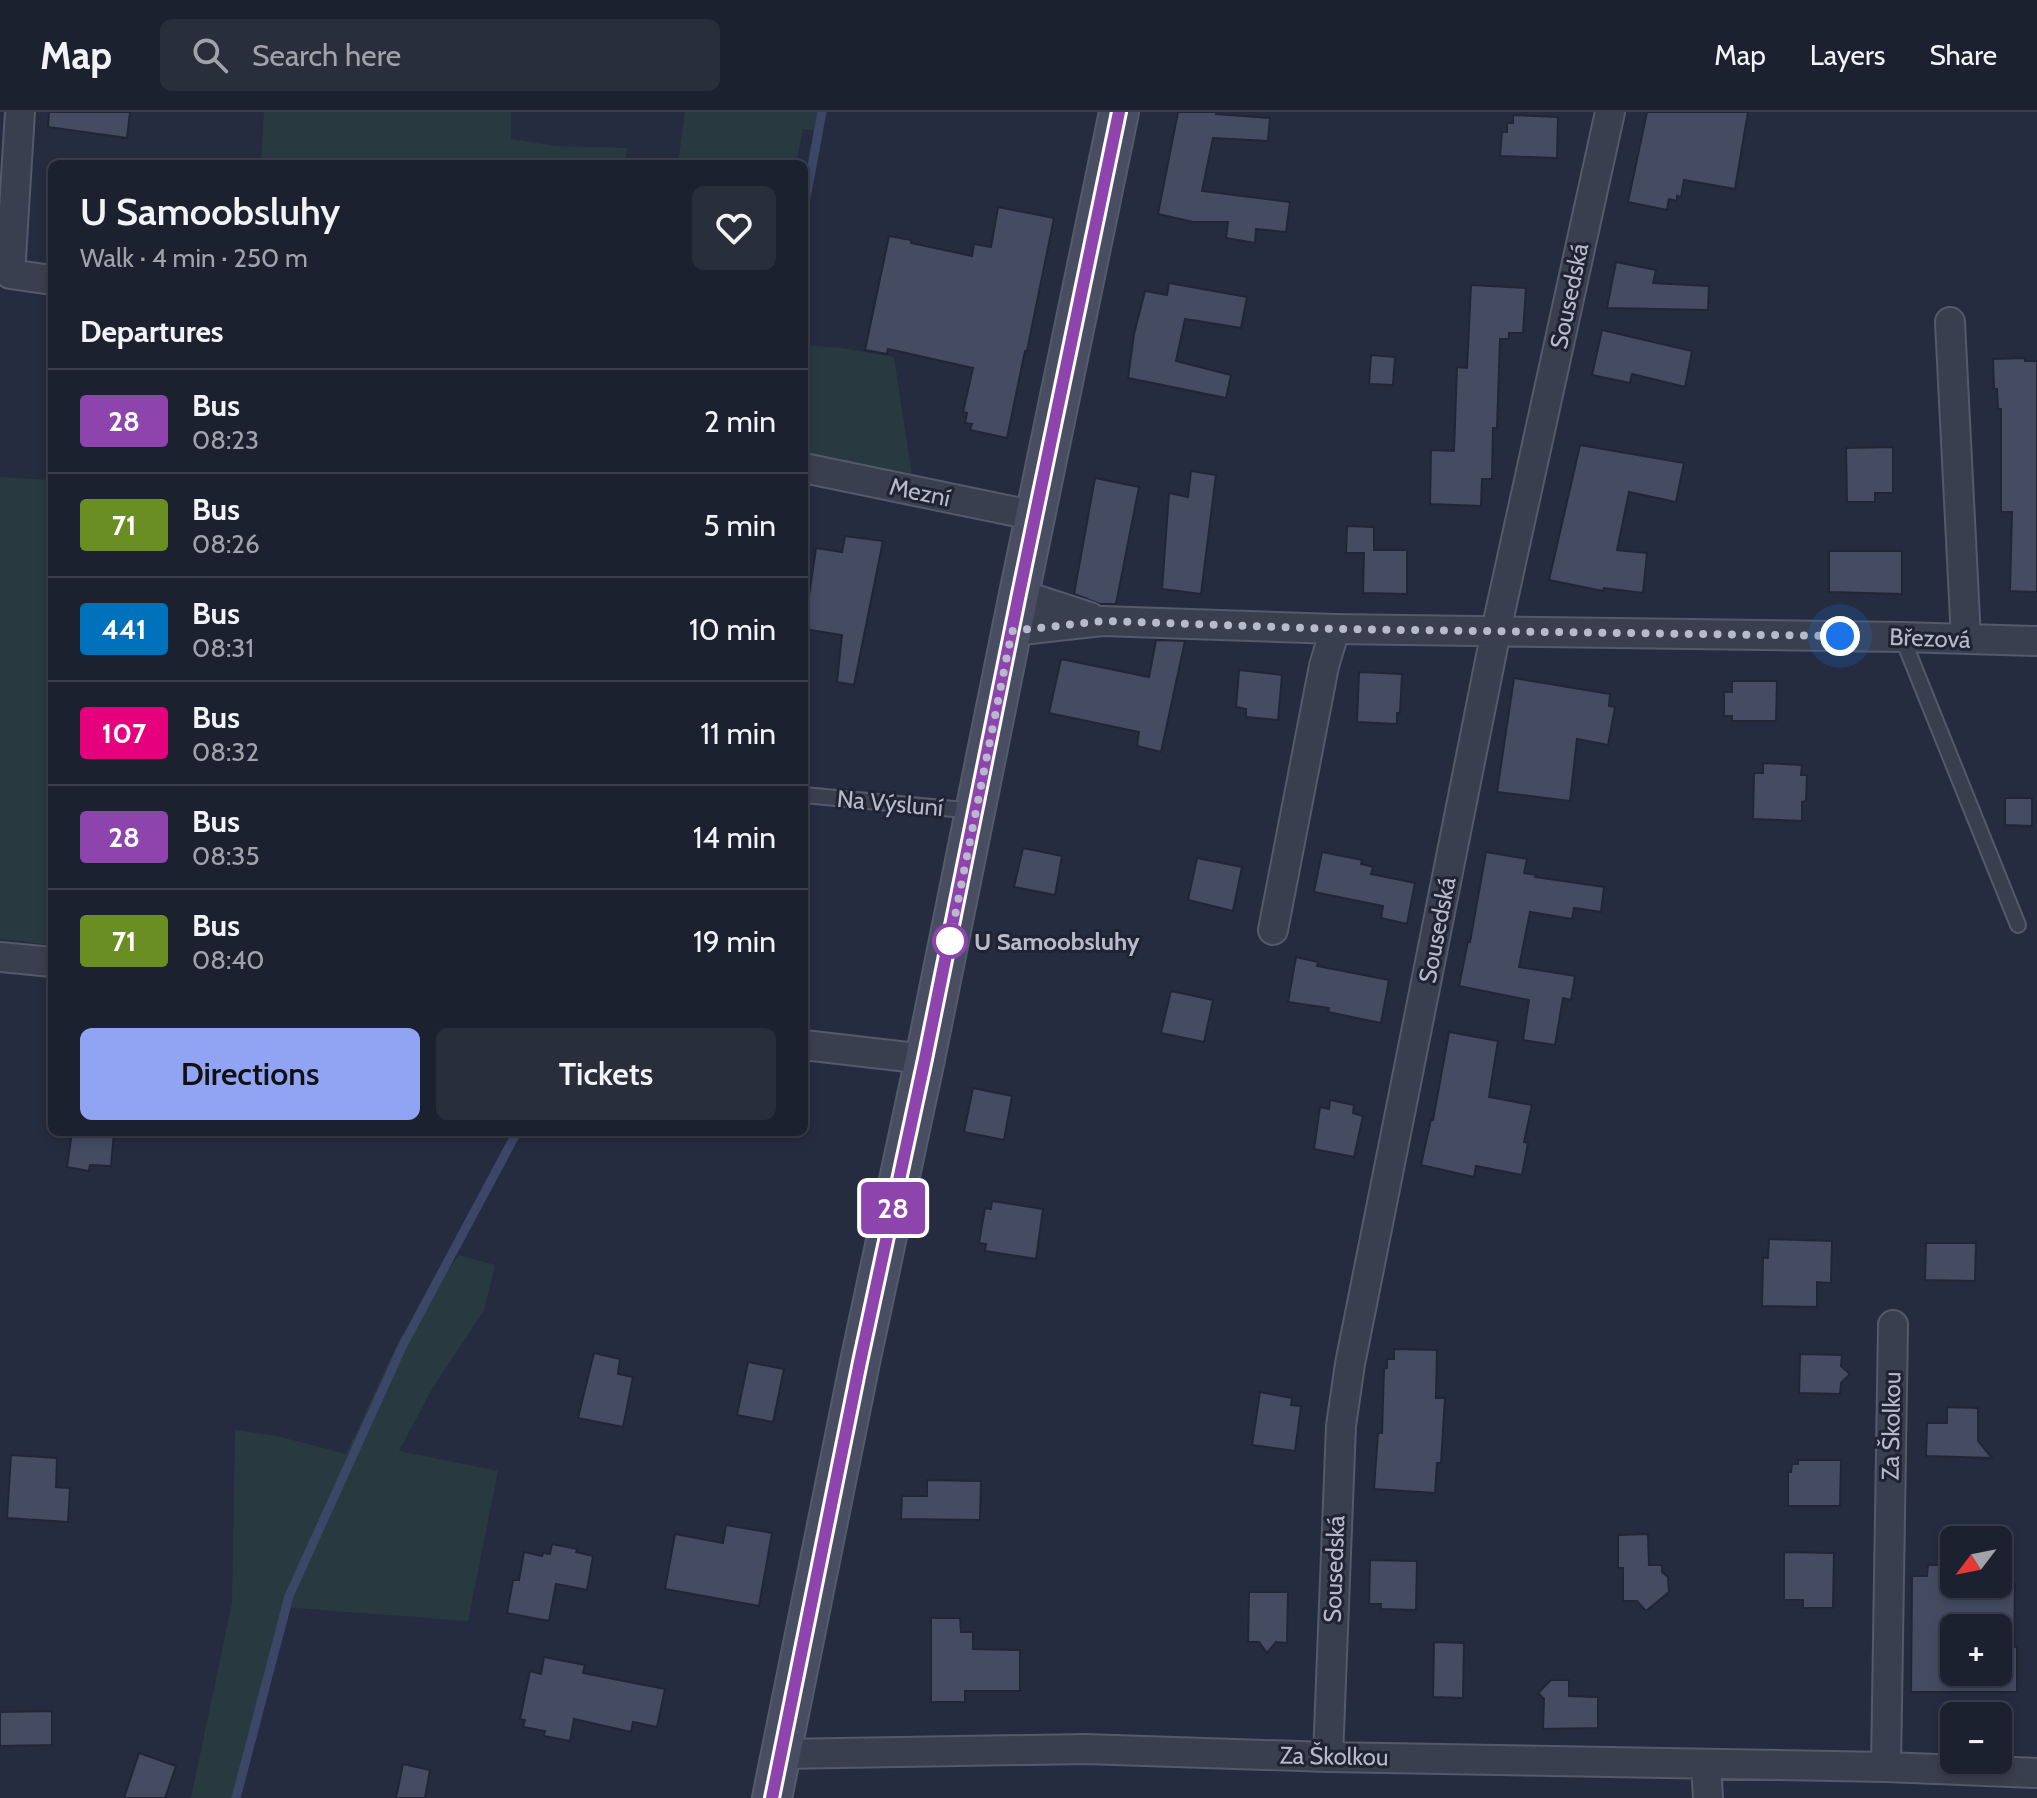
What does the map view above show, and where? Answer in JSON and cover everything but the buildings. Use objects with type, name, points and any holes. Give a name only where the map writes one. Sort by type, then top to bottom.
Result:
[{"type":"main road","points":[[772,1798],[1119,112]]},
{"type":"street","points":[[20,112],[10,274],[48,279]]},
{"type":"street","name":"Sousedská","points":[[1328,1757],[1341,1426],[1353,1348],[1496,631],[1610,112]]},
{"type":"street","points":[[1950,322],[1966,639]]},
{"type":"street","name":"Mezní","points":[[808,469],[1036,516]]},
{"type":"street","name":"Březová","points":[[1019,594],[1102,621]]},
{"type":"street","name":"Březová","points":[[1012,631],[1102,621],[1335,629],[2037,641]]},
{"type":"street","points":[[1273,930],[1324,666],[1335,629]]},
{"type":"street","points":[[0,957],[48,962]]},
{"type":"street","points":[[808,1045],[925,1059]]},
{"type":"street","name":"Za Školkou","points":[[1886,1767],[1893,1325]]},
{"type":"street","name":"Za Školkou","points":[[781,1754],[1085,1749],[2037,1773]]},
{"type":"street","points":[[1706,1764],[1708,1798]]},
{"type":"lane","points":[[1902,637],[2018,925]]},
{"type":"lane","name":"Na Výsluní","points":[[808,795],[975,811]]},
{"type":"shaded area","points":[[264,112],[511,112],[511,139],[555,146],[627,148],[626,160],[261,160]]},
{"type":"shaded area","points":[[685,112],[826,112],[820,131],[803,129],[797,160],[679,160]]},
{"type":"shaded area","points":[[808,345],[894,357],[913,483],[808,465]]},
{"type":"shaded area","points":[[0,477],[48,480],[48,945],[0,939]]},
{"type":"shaded area","points":[[459,1255],[495,1265],[484,1310],[432,1389],[399,1451],[498,1471],[468,1621],[282,1607],[235,1798],[191,1798],[232,1603],[235,1430],[277,1436],[346,1454],[399,1340]]},
{"type":"waterway","points":[[808,187],[822,112]]},
{"type":"waterway","points":[[236,1798],[289,1596],[402,1347],[515,1136]]},
{"type":"bus line","name":"28","points":[[772,1798],[1119,112]]},
{"type":"place","name":"U Samoobsluhy","points":[[950,941]]},
{"type":"route","points":[[950,941],[1012,631],[1102,621],[1335,629],[1840,636]]}]
